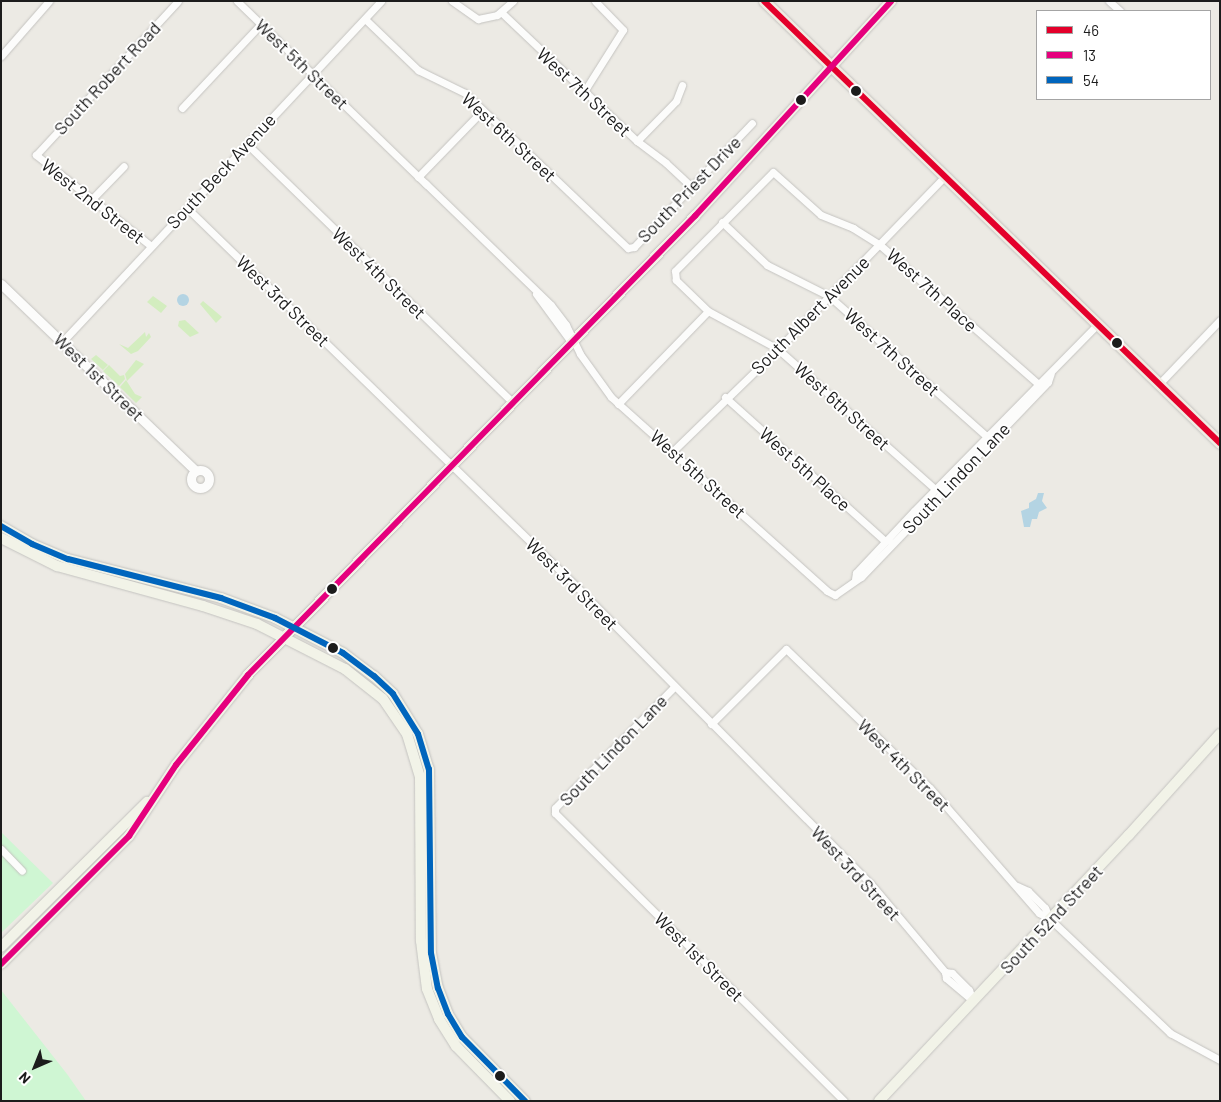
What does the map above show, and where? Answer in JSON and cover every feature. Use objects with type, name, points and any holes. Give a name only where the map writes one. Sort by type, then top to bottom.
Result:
[{"type":"main road","points":[[764,1],[1096,325],[1220,443]]},
{"type":"main road","name":"South Priest Drive","points":[[156,793],[224,702],[284,637],[695,216],[891,1]]},
{"type":"main road","points":[[1,526],[68,559],[221,598],[294,627],[350,658],[388,689],[405,709],[418,734],[429,769],[432,813],[429,976],[444,1007],[462,1037],[525,1101]]},
{"type":"main road","points":[[1,538],[57,566],[218,610],[284,637],[364,680],[400,721],[412,747],[420,777],[421,896],[429,976],[436,1013],[450,1037],[510,1101]]},
{"type":"main road","points":[[400,721],[408,726],[429,769]]},
{"type":"main road","name":"South 52nd Street","points":[[883,1099],[1220,734]]},
{"type":"main road","points":[[1,947],[156,793]]},
{"type":"main road","points":[[1,964],[129,836],[156,793]]},
{"type":"main road","points":[[421,896],[426,904],[427,924],[430,933]]},
{"type":"street","points":[[1,56],[49,1]]},
{"type":"street","name":"South Robert Road","points":[[36,155],[178,1]]},
{"type":"street","name":"West 5th Street","points":[[237,1],[531,288],[560,331],[572,341],[598,381],[618,404],[673,451],[826,591],[835,595]]},
{"type":"street","name":"South Beck Avenue","points":[[62,342],[381,1]]},
{"type":"street","points":[[452,1],[478,19],[502,12],[513,1]]},
{"type":"street","points":[[586,90],[623,30],[595,1]]},
{"type":"street","points":[[1109,1],[1119,10]]},
{"type":"street","name":"West 7th Street","points":[[502,12],[552,63],[586,90],[637,141],[666,163],[692,187]]},
{"type":"street","name":"West 6th Street","points":[[364,20],[418,70],[465,93],[624,247]]},
{"type":"street","points":[[182,108],[261,24]]},
{"type":"street","points":[[637,141],[676,101],[682,85]]},
{"type":"street","points":[[418,177],[483,110]]},
{"type":"street","name":"South Priest Drive","points":[[624,247],[634,247],[752,124]]},
{"type":"street","name":"West 4th Street","points":[[247,144],[512,402]]},
{"type":"street","name":"West 2nd Street","points":[[36,155],[151,246]]},
{"type":"street","points":[[91,200],[124,166]]},
{"type":"street","name":"West 7th Place","points":[[722,222],[773,172],[821,215],[854,228],[880,245],[1036,383]]},
{"type":"street","name":"South Albert Avenue","points":[[673,451],[725,397],[778,348],[880,245],[944,176]]},
{"type":"street","name":"West 3rd Street","points":[[187,208],[452,464],[871,884],[945,972],[952,985],[973,1001]]},
{"type":"street","name":"West 6th Street","points":[[722,222],[674,271],[674,276],[708,311],[778,348],[935,489]]},
{"type":"street","name":"West 7th Street","points":[[722,222],[767,265],[818,288],[829,296],[986,436]]},
{"type":"street","name":"West 1st Street","points":[[1,284],[196,471]]},
{"type":"street","points":[[618,404],[708,311]]},
{"type":"street","points":[[1159,384],[1220,320]]},
{"type":"street","name":"South Lindon Lane","points":[[855,579],[856,573],[885,541],[1036,383],[1051,373],[1096,325]]},
{"type":"street","name":"South Lindon Lane","points":[[835,595],[855,579],[861,578],[1048,382],[1051,373]]},
{"type":"street","points":[[1017,414],[1036,383]]},
{"type":"street","name":"West 5th Place","points":[[725,397],[885,541]]},
{"type":"street","points":[[986,436],[1005,427]]},
{"type":"street","points":[[935,489],[955,479]]},
{"type":"street","points":[[885,541],[906,530]]},
{"type":"street","name":"West 4th Street","points":[[712,724],[786,649],[930,788],[1017,886],[1021,896],[1039,913],[1050,919],[1168,1032],[1220,1060]]},
{"type":"street","name":"South Lindon Lane","points":[[555,813],[555,808],[674,688]]},
{"type":"street","name":"West 1st Street","points":[[555,813],[844,1101]]},
{"type":"street","points":[[1,849],[22,871]]},
{"type":"green space","points":[[153,296],[167,306],[161,313],[147,302]]},
{"type":"green space","points":[[203,301],[222,317],[216,323],[200,304]]},
{"type":"green space","points":[[185,320],[199,333],[190,337],[178,326],[179,321]]},
{"type":"green space","points":[[145,332],[146,337],[149,333],[151,337],[138,351],[131,354],[119,344],[128,348]]},
{"type":"green space","points":[[96,355],[108,365],[103,370],[91,359]]},
{"type":"green space","points":[[136,360],[144,364],[127,381],[125,374]]},
{"type":"green space","points":[[109,365],[120,376],[124,375],[125,379],[119,386],[103,371]]},
{"type":"green space","points":[[126,380],[135,394],[142,397],[136,403],[120,387]]},
{"type":"green space","points":[[1,832],[53,883],[1,933]]},
{"type":"green space","points":[[1,990],[67,1074],[86,1101],[1,1101]]},
{"type":"water","points":[[181,294],[185,294],[189,300],[185,306],[181,306],[177,302],[177,298]]},
{"type":"water","points":[[1038,493],[1044,493],[1042,501],[1047,508],[1039,512],[1037,519],[1032,519],[1030,527],[1024,527],[1021,511],[1029,508],[1029,503],[1036,499]]},
{"type":"transit line","name":"46","points":[[764,1],[1220,443]]},
{"type":"transit line","name":"13","points":[[1,964],[129,836],[176,765],[248,675],[695,216],[891,1]]},
{"type":"transit line","name":"54","points":[[1,526],[32,544],[68,559],[221,598],[275,618],[343,653],[374,676],[393,694],[418,734],[429,769],[431,953],[438,988],[448,1014],[462,1037],[525,1101]]}]
